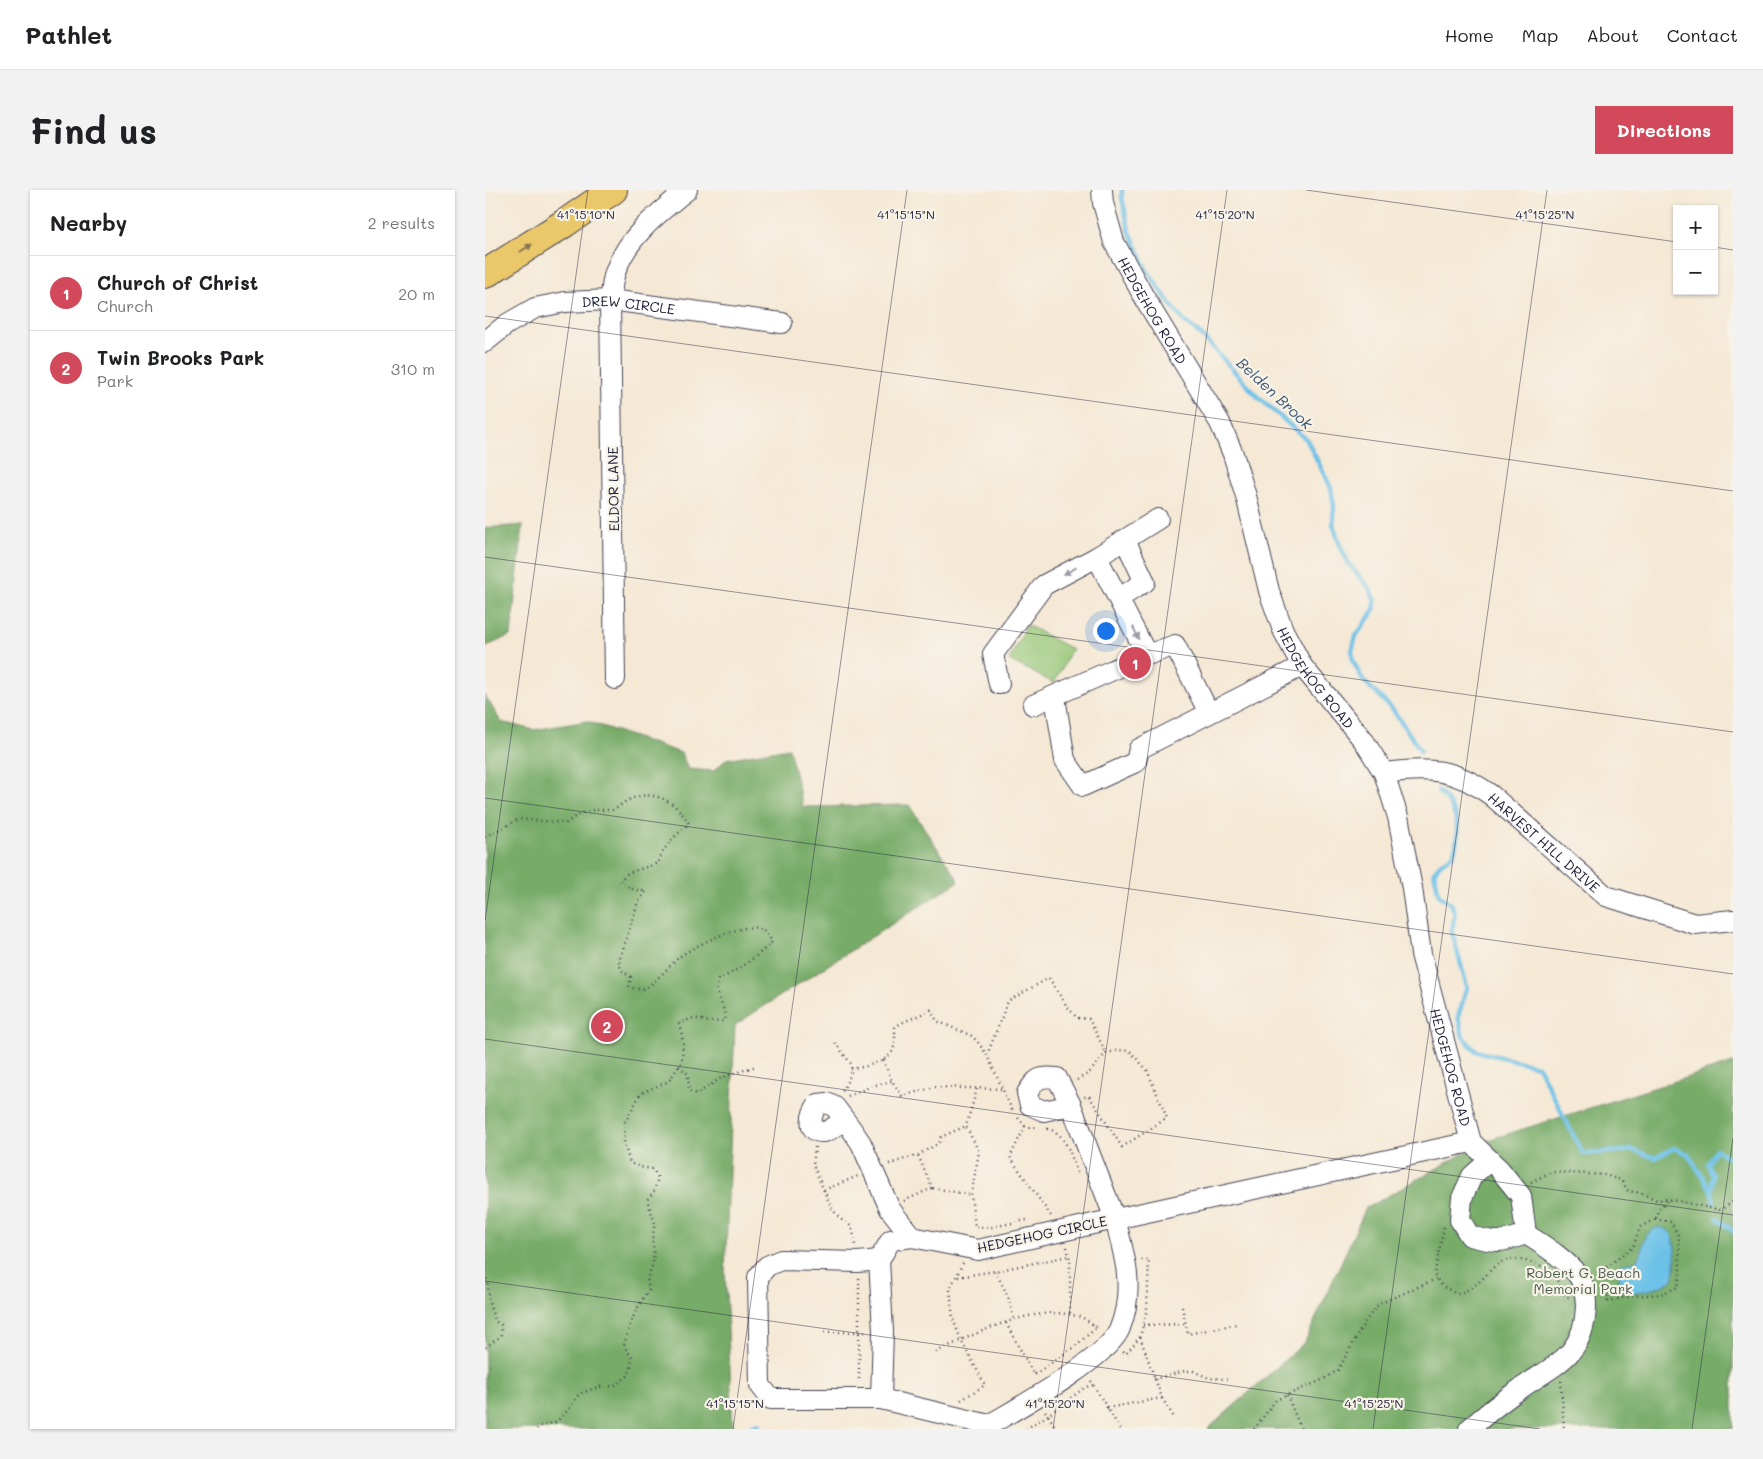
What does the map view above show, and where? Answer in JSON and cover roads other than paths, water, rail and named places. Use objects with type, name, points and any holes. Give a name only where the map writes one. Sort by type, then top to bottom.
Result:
[{"type":"highway","points":[[485,274],[565,224],[613,190]]},
{"type":"street","name":"ELDOR LANE","points":[[615,679],[611,300],[615,270],[631,242],[659,212],[687,190]]},
{"type":"street","name":"HEDGEHOG ROAD","points":[[1103,190],[1103,203],[1114,242],[1144,297],[1220,423],[1233,454],[1246,496],[1269,591],[1283,630],[1302,666],[1364,741],[1384,773],[1398,817],[1412,888],[1421,954],[1471,1142],[1495,1165]]},
{"type":"street","name":"DREW CIRCLE","points":[[485,342],[507,324],[535,308],[565,302],[611,300],[782,323]]},
{"type":"street","points":[[999,684],[993,654],[1044,585],[1097,557],[1158,519]]},
{"type":"street","points":[[1119,598],[1145,582],[1125,540]]},
{"type":"street","points":[[1097,557],[1147,655]]},
{"type":"street","points":[[1033,705],[1055,697],[1147,655],[1175,645],[1209,713]]},
{"type":"street","points":[[1055,697],[1065,760],[1083,786],[1136,762],[1139,749],[1302,666]]},
{"type":"street","name":"HARVEST HILL DRIVE","points":[[1384,773],[1439,771],[1460,776],[1475,783],[1606,896],[1695,924],[1733,920]]},
{"type":"street","name":"HEDGEHOG CIRCLE","points":[[1068,1093],[1115,1219],[1127,1264],[1128,1298],[1120,1330],[1105,1349],[1066,1378],[987,1427],[881,1399],[771,1399],[760,1385],[758,1277],[767,1266],[781,1260],[859,1262],[879,1260],[891,1240],[912,1238],[978,1250],[1057,1223],[1115,1219],[1471,1142]]},
{"type":"street","points":[[839,1108],[861,1143],[889,1208],[912,1238]]},
{"type":"street","points":[[1469,1429],[1520,1389],[1558,1365],[1582,1335],[1586,1298],[1579,1276],[1562,1259],[1526,1234],[1521,1196],[1495,1165],[1472,1176],[1462,1198],[1460,1220],[1470,1236],[1490,1242],[1508,1241],[1526,1234]]},
{"type":"street","points":[[879,1260],[883,1331],[881,1399]]},
{"type":"water","points":[[1659,1227],[1670,1232],[1674,1241],[1675,1269],[1673,1280],[1649,1290],[1636,1292],[1622,1291],[1618,1271],[1619,1265],[1636,1261],[1646,1237],[1653,1229]]},
{"type":"waterway","name":"Belden Brook","points":[[1122,190],[1129,230],[1147,270],[1170,304],[1183,320],[1201,335],[1258,397],[1307,440],[1331,488],[1334,506],[1333,524],[1341,548],[1349,564],[1369,588],[1375,601],[1374,610],[1356,636],[1352,651],[1353,661],[1363,680],[1393,710],[1421,751]]},
{"type":"waterway","name":"Belden Brook","points":[[1438,791],[1450,805],[1454,813],[1457,829],[1456,846],[1453,855],[1440,864],[1434,872],[1439,895],[1451,904],[1455,913],[1452,932],[1467,987],[1458,1017],[1463,1037],[1476,1051],[1538,1066],[1583,1154],[1633,1150],[1655,1158],[1674,1148],[1688,1154],[1711,1190],[1713,1176],[1708,1164],[1716,1149],[1733,1161]]},
{"type":"waterway","points":[[1711,1190],[1714,1202]]},
{"type":"waterway","points":[[1717,1218],[1733,1231]]},
{"type":"waterway","points":[[744,1429],[759,1424]]},
{"type":"place","name":"Church of Christ","points":[[1135,663]]},
{"type":"place","name":"Twin Brooks Park","points":[[607,1026]]},
{"type":"park label","name":"Robert G. Beach Memorial Park","points":[[1583,1280]]}]
